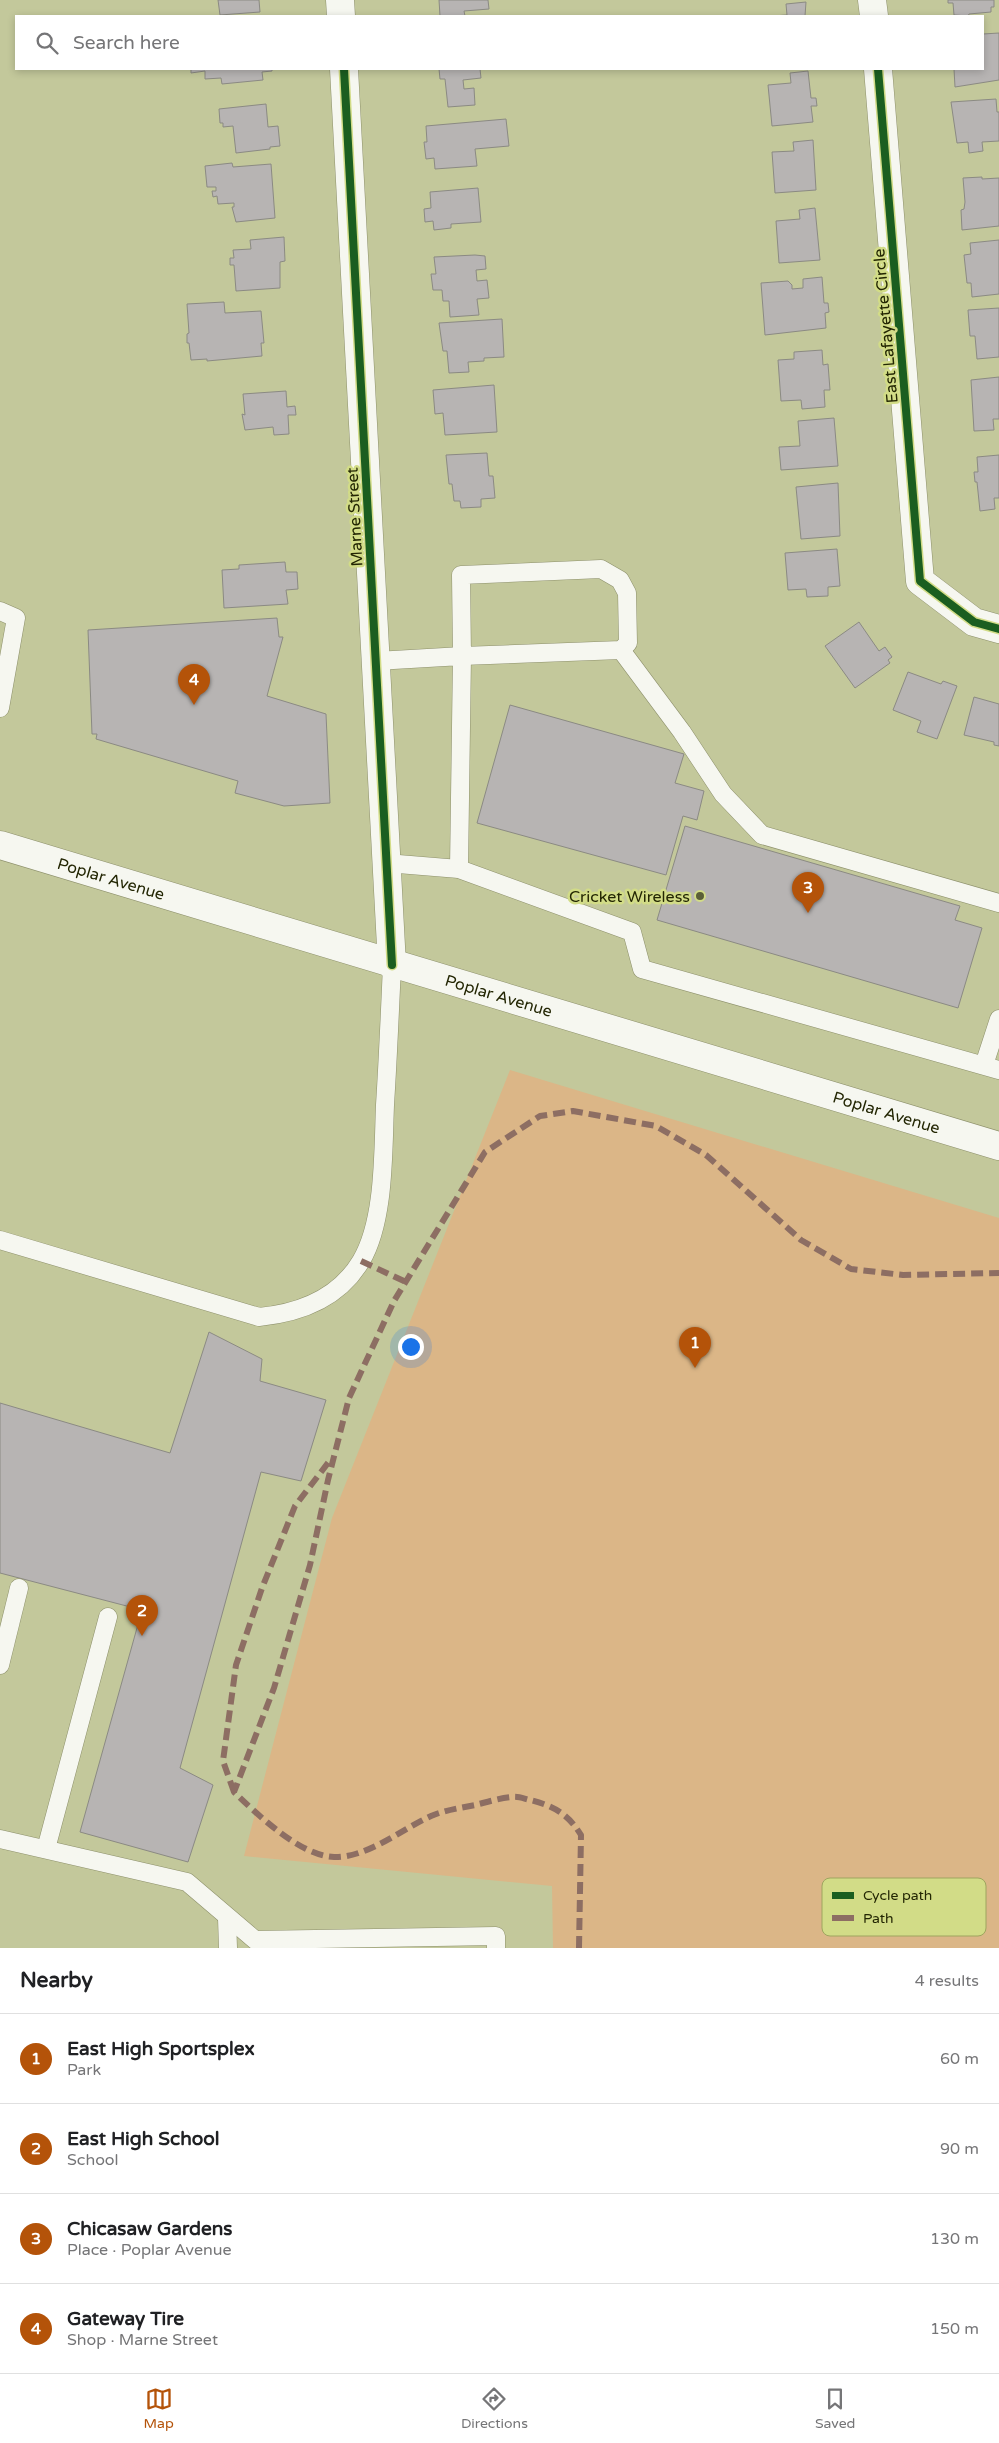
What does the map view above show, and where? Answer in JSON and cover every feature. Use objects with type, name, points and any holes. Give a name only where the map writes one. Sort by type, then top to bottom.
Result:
[{"type":"street","points":[[340,0],[341,15]]},
{"type":"street","points":[[872,0],[874,15]]},
{"type":"street","name":"Marne Street","points":[[344,70],[392,965]]},
{"type":"street","name":"East Lafayette Circle","points":[[878,70],[920,582],[974,622],[999,629]]},
{"type":"street","name":"Poplar Avenue","points":[[0,845],[392,965],[999,1146]]},
{"type":"lane","points":[[376,661],[462,656],[622,650],[628,643],[627,594],[620,580],[601,569],[461,575],[462,656],[459,869]]},
{"type":"lane","points":[[0,611],[16,618],[0,708]]},
{"type":"lane","points":[[622,650],[682,732],[723,794],[762,835],[999,903]]},
{"type":"lane","points":[[386,863],[459,869],[632,932],[642,969],[991,1068],[999,1019]]},
{"type":"lane","points":[[0,1240],[259,1317],[283,1314],[306,1307],[327,1296],[346,1280],[361,1261],[371,1240],[378,1216],[392,965]]},
{"type":"lane","points":[[0,1665],[19,1588]]},
{"type":"lane","points":[[46,1849],[108,1617]]},
{"type":"lane","points":[[0,1839],[187,1882],[255,1940],[496,1936],[496,1948]]},
{"type":"lane","points":[[227,1918],[228,1948]]},
{"type":"shaded area","points":[[510,1070],[999,1218],[999,1948],[553,1948],[552,1886],[244,1856],[332,1518]]},
{"type":"building","points":[[218,0],[259,0],[260,12],[220,15]]},
{"type":"building","points":[[439,0],[488,0],[489,9],[464,11],[465,15],[440,15]]},
{"type":"building","points":[[948,0],[994,0],[994,7],[991,7],[991,12],[954,15],[953,3],[948,3]]},
{"type":"building","points":[[806,2],[805,15],[787,15],[786,4]]},
{"type":"building","points":[[999,33],[999,80],[955,87],[954,70],[984,70],[984,34]]},
{"type":"building","points":[[191,70],[272,70],[262,72],[263,80],[222,84],[221,78],[205,79],[205,71],[191,73]]},
{"type":"building","points":[[439,70],[480,70],[481,78],[463,80],[464,89],[474,88],[475,105],[448,107],[445,79],[440,79]]},
{"type":"building","points":[[808,71],[811,98],[816,98],[817,106],[811,106],[813,122],[772,126],[768,85],[791,83],[790,73]]},
{"type":"building","points":[[996,99],[997,112],[999,112],[999,141],[982,142],[983,151],[969,153],[968,142],[957,143],[951,102]]},
{"type":"building","points":[[266,104],[268,127],[278,126],[280,146],[236,153],[233,126],[223,127],[223,123],[220,123],[219,109]]},
{"type":"building","points":[[506,119],[509,146],[475,149],[477,166],[435,169],[434,158],[426,159],[424,142],[427,142],[426,126]]},
{"type":"building","points":[[813,140],[816,190],[775,193],[772,152],[794,151],[793,142]]},
{"type":"building","points":[[232,163],[233,167],[271,164],[275,218],[236,222],[232,207],[234,207],[234,203],[218,204],[217,196],[213,197],[212,191],[216,191],[216,187],[207,187],[205,166]]},
{"type":"building","points":[[982,177],[982,179],[999,178],[999,226],[962,230],[961,210],[964,209],[965,202],[963,178]]},
{"type":"building","points":[[478,188],[481,222],[451,224],[451,228],[434,230],[433,221],[425,222],[424,209],[431,208],[430,192]]},
{"type":"building","points":[[815,208],[820,260],[779,263],[776,221],[800,219],[799,210]]},
{"type":"building","points":[[284,237],[285,261],[280,262],[280,288],[236,291],[234,265],[230,265],[230,258],[234,258],[233,250],[251,249],[250,240]]},
{"type":"building","points":[[999,240],[999,294],[972,297],[971,283],[967,283],[964,255],[971,254],[970,243]]},
{"type":"building","points":[[485,256],[486,269],[476,270],[477,281],[487,280],[489,298],[477,299],[479,315],[450,317],[449,301],[443,301],[442,290],[433,290],[431,274],[436,274],[434,257]]},
{"type":"building","points":[[822,277],[824,303],[828,303],[829,312],[825,313],[826,328],[765,335],[761,283],[788,281],[792,285],[792,289],[803,288],[803,279]]},
{"type":"building","points":[[224,302],[225,313],[261,311],[264,343],[261,343],[262,356],[207,361],[207,359],[191,360],[189,343],[187,343],[187,334],[189,333],[187,304]]},
{"type":"building","points":[[999,308],[999,357],[977,359],[975,336],[970,336],[968,310]]},
{"type":"building","points":[[502,319],[504,357],[484,358],[484,361],[468,362],[469,372],[449,373],[447,351],[443,351],[439,323]]},
{"type":"building","points":[[822,350],[823,365],[828,364],[830,390],[824,390],[825,407],[802,409],[801,400],[781,401],[778,360],[794,359],[794,352]]},
{"type":"building","points":[[999,377],[999,419],[993,419],[994,430],[974,431],[971,380]]},
{"type":"building","points":[[494,385],[497,432],[445,435],[443,413],[435,414],[433,390]]},
{"type":"building","points":[[286,391],[287,407],[295,406],[296,415],[288,415],[289,434],[274,435],[273,427],[245,430],[242,414],[245,415],[243,394]]},
{"type":"building","points":[[834,418],[838,466],[781,470],[779,447],[800,446],[798,421]]},
{"type":"building","points":[[487,453],[489,476],[493,476],[495,498],[481,499],[481,507],[461,508],[460,501],[454,501],[452,484],[449,484],[446,455]]},
{"type":"building","points":[[999,455],[999,498],[994,498],[995,509],[980,511],[974,472],[978,472],[977,457]]},
{"type":"building","points":[[838,483],[840,536],[801,539],[796,487]]},
{"type":"building","points":[[837,549],[840,586],[828,587],[828,596],[807,597],[806,589],[788,590],[785,553]]},
{"type":"building","points":[[285,562],[286,572],[297,572],[298,589],[286,590],[288,604],[224,608],[222,570],[239,569],[239,565]]},
{"type":"building","points":[[277,618],[279,637],[283,637],[267,696],[326,714],[330,803],[284,806],[235,793],[238,781],[96,739],[97,734],[92,734],[88,630]]},
{"type":"building","points":[[859,622],[879,651],[885,647],[892,657],[888,660],[890,663],[855,688],[825,646]]},
{"type":"building","points":[[908,672],[941,684],[943,681],[957,686],[937,739],[917,732],[921,721],[893,710]]},
{"type":"building","points":[[974,697],[999,704],[999,746],[994,745],[994,742],[964,735]]},
{"type":"building","points":[[510,705],[684,754],[675,783],[704,791],[697,820],[683,816],[666,875],[477,823]]},
{"type":"building","points":[[685,826],[960,906],[955,920],[982,928],[958,1008],[657,920]]},
{"type":"building","points":[[209,1332],[262,1359],[260,1381],[326,1400],[301,1481],[261,1472],[180,1768],[213,1785],[188,1862],[80,1832],[142,1610],[0,1573],[0,1403],[170,1453]]},
{"type":"marked path","points":[[579,1948],[581,1835],[565,1816],[553,1808],[519,1797],[498,1799],[436,1814],[372,1848],[359,1853],[334,1857],[307,1850],[293,1842],[267,1822],[234,1792],[274,1688],[310,1565],[328,1480],[349,1398],[394,1301],[485,1152],[540,1116],[573,1111],[656,1126],[706,1155],[801,1240],[851,1269],[903,1275],[999,1273]]},
{"type":"marked path","points":[[361,1261],[406,1282]]},
{"type":"marked path","points":[[234,1792],[223,1761],[236,1665],[262,1588],[295,1506],[331,1459]]},
{"type":"cycle path","points":[[344,70],[392,965]]},
{"type":"cycle path","points":[[878,70],[920,581],[974,622],[999,629]]},
{"type":"place","name":"Gateway Tire","points":[[194,705]]},
{"type":"place","name":"Cricket Wireless","points":[[700,896]]},
{"type":"place","name":"Chicasaw Gardens","points":[[808,913]]},
{"type":"place","name":"East High Sportsplex","points":[[695,1368]]},
{"type":"place","name":"East High School","points":[[142,1636]]}]
